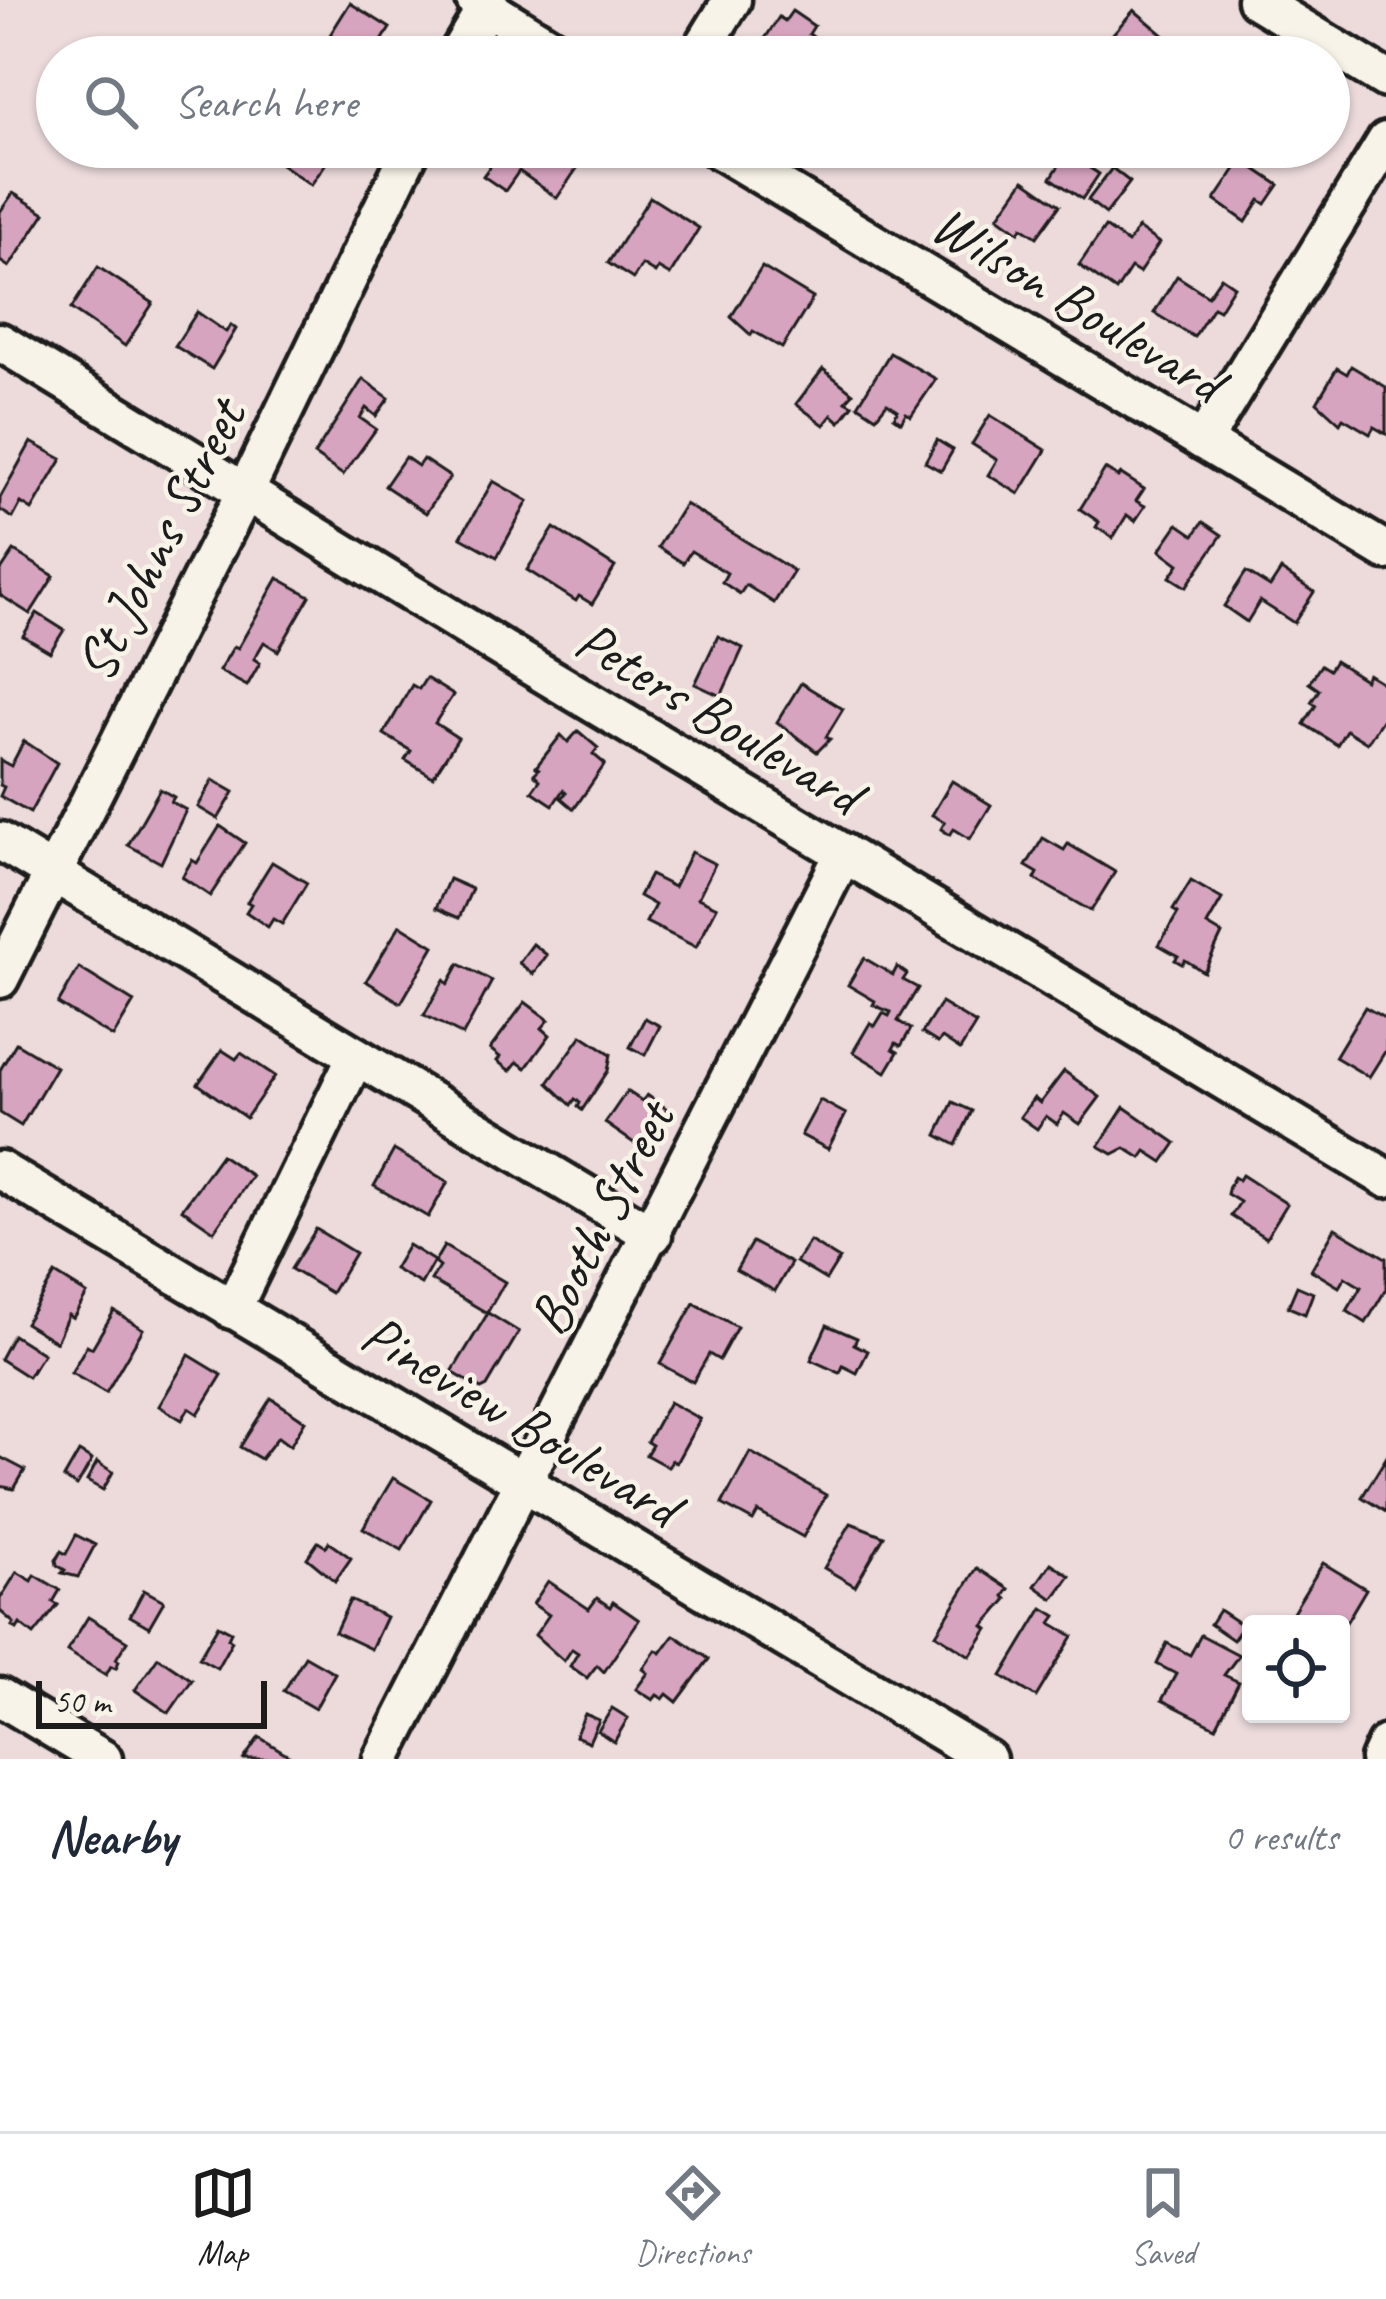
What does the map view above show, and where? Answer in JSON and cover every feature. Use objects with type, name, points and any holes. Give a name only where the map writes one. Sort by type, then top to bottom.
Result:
[{"type":"street","points":[[710,36],[732,0]]},
{"type":"street","points":[[1256,0],[1315,36]]},
{"type":"street","points":[[465,36],[480,3],[533,36]]},
{"type":"street","points":[[1350,57],[1386,79]]},
{"type":"street","points":[[1203,441],[1386,141]]},
{"type":"street","name":"St Johns Street","points":[[0,979],[402,168]]},
{"type":"street","name":"Wilson Boulevard","points":[[749,168],[1386,550]]},
{"type":"street","name":"Peters Boulevard","points":[[0,342],[1386,1178]]},
{"type":"street","points":[[0,841],[653,1235]]},
{"type":"street","name":"Booth Street","points":[[382,1759],[844,853]]},
{"type":"street","points":[[232,1310],[356,1056]]},
{"type":"street","name":"Pineview Boulevard","points":[[0,1170],[987,1759]]},
{"type":"street","points":[[0,1697],[103,1759]]},
{"type":"street","points":[[1379,1759],[1386,1744]]},
{"type":"building","points":[[350,3],[390,28],[385,36],[329,36]]},
{"type":"building","points":[[1134,10],[1165,36],[1111,36]]},
{"type":"building","points":[[792,11],[814,26],[812,36],[767,36],[779,17],[785,21]]},
{"type":"building","points":[[287,168],[323,168],[311,185]]},
{"type":"building","points":[[489,168],[577,168],[557,198],[519,171],[505,191],[483,176]]},
{"type":"building","points":[[1057,168],[1090,168],[1099,174],[1082,199],[1051,178]]},
{"type":"building","points":[[1112,168],[1130,182],[1106,214],[1088,200]]},
{"type":"building","points":[[1237,168],[1254,168],[1279,185],[1266,204],[1260,200],[1246,222],[1215,200]]},
{"type":"building","points":[[1024,180],[1060,205],[1037,237],[1022,227],[1019,232],[998,217]]},
{"type":"building","points":[[13,193],[45,213],[9,267],[0,261],[0,212]]},
{"type":"building","points":[[650,197],[699,228],[670,275],[642,265],[633,279],[608,263]]},
{"type":"building","points":[[1105,227],[1128,243],[1138,228],[1159,243],[1139,273],[1131,268],[1116,291],[1079,265]]},
{"type":"building","points":[[98,267],[153,303],[125,346],[71,309]]},
{"type":"building","points":[[762,267],[813,298],[782,348],[753,331],[751,335],[731,317]]},
{"type":"building","points":[[1177,276],[1208,296],[1221,277],[1234,286],[1194,337],[1154,313]]},
{"type":"building","points":[[197,312],[226,332],[231,325],[236,329],[212,369],[175,346]]},
{"type":"building","points":[[890,353],[936,379],[911,416],[906,413],[901,422],[894,417],[898,410],[887,403],[876,417],[858,405]]},
{"type":"building","points":[[1351,366],[1386,387],[1386,434],[1374,427],[1370,434],[1343,418],[1340,423],[1317,402],[1337,368],[1347,374]]},
{"type":"building","points":[[823,369],[853,393],[846,401],[853,405],[840,422],[832,415],[824,425],[796,404]]},
{"type":"building","points":[[363,379],[389,398],[376,416],[366,408],[360,418],[376,429],[343,475],[314,455]]},
{"type":"building","points":[[990,415],[1046,450],[1019,494],[988,475],[997,460],[972,444]]},
{"type":"building","points":[[937,440],[953,450],[941,471],[925,462]]},
{"type":"building","points":[[31,442],[62,459],[32,510],[21,503],[13,518],[0,510],[0,498]]},
{"type":"building","points":[[405,457],[418,466],[423,459],[450,477],[426,513],[385,486]]},
{"type":"building","points":[[1105,469],[1144,489],[1136,501],[1145,506],[1135,521],[1127,515],[1113,538],[1080,509]]},
{"type":"building","points":[[493,481],[528,501],[497,557],[461,537]]},
{"type":"building","points":[[685,504],[794,571],[774,603],[746,585],[740,594],[722,582],[727,573],[691,551],[683,563],[658,547]]},
{"type":"building","points":[[1203,522],[1222,535],[1186,587],[1170,577],[1179,564],[1160,550],[1178,524],[1194,535]]},
{"type":"building","points":[[554,528],[615,567],[592,604],[579,596],[576,601],[527,570]]},
{"type":"building","points":[[14,551],[54,576],[30,614],[0,595],[0,572]]},
{"type":"building","points":[[1281,570],[1314,592],[1294,623],[1260,601],[1247,622],[1224,606],[1246,572],[1270,587]]},
{"type":"building","points":[[278,578],[310,596],[278,651],[264,642],[254,659],[260,663],[247,686],[219,671],[234,646],[238,648]]},
{"type":"building","points":[[37,613],[64,630],[50,652],[23,636]]},
{"type":"building","points":[[718,636],[743,648],[721,696],[695,684]]},
{"type":"building","points":[[1335,661],[1365,680],[1368,674],[1386,685],[1386,714],[1367,743],[1346,730],[1337,745],[1304,724],[1319,690],[1309,683],[1321,665],[1329,670]]},
{"type":"building","points":[[426,678],[453,695],[435,723],[458,738],[433,777],[405,760],[411,751],[384,734],[412,685],[419,689]]},
{"type":"building","points":[[801,683],[843,709],[826,737],[830,739],[817,752],[777,722]]},
{"type":"building","points":[[578,731],[598,748],[593,754],[605,764],[574,809],[561,798],[566,793],[563,790],[553,805],[532,791],[540,780],[534,774],[536,767],[561,735],[568,742]]},
{"type":"building","points":[[24,741],[57,763],[30,813],[0,796],[4,787],[0,785],[0,760],[11,766]]},
{"type":"building","points":[[213,780],[234,792],[218,819],[198,807]]},
{"type":"building","points":[[952,781],[991,805],[970,839],[954,829],[950,835],[941,829],[945,822],[932,815]]},
{"type":"building","points":[[160,789],[186,810],[161,863],[128,845]]},
{"type":"building","points":[[220,826],[245,843],[210,896],[182,877],[192,860],[197,863]]},
{"type":"building","points":[[1043,838],[1064,850],[1068,844],[1115,872],[1091,911],[1035,879],[1038,873],[1026,866]]},
{"type":"building","points":[[691,852],[715,864],[698,898],[717,907],[696,947],[646,922],[655,905],[639,896],[650,875],[674,887]]},
{"type":"building","points":[[272,862],[307,883],[282,924],[273,919],[268,927],[246,912],[251,904],[247,902]]},
{"type":"building","points":[[449,879],[472,889],[459,918],[436,908]]},
{"type":"building","points":[[1191,881],[1222,899],[1207,925],[1222,934],[1204,972],[1185,960],[1182,964],[1175,960],[1178,956],[1159,945]]},
{"type":"building","points":[[400,925],[434,946],[401,1003],[366,981]]},
{"type":"building","points":[[533,944],[547,955],[533,974],[519,963]]},
{"type":"building","points":[[864,958],[893,975],[897,967],[907,974],[903,980],[918,988],[898,1021],[911,1029],[901,1046],[896,1043],[893,1049],[898,1052],[886,1072],[853,1052],[870,1023],[875,1026],[883,1013],[889,1016],[891,1012],[873,1005],[875,1001],[848,985]]},
{"type":"building","points":[[459,964],[492,981],[463,1035],[424,1015]]},
{"type":"building","points":[[79,968],[134,1002],[113,1037],[58,1004]]},
{"type":"building","points":[[525,1002],[549,1020],[542,1028],[550,1035],[526,1068],[517,1062],[510,1071],[490,1049]]},
{"type":"building","points":[[941,1003],[976,1024],[960,1050],[942,1038],[938,1043],[922,1033]]},
{"type":"building","points":[[1365,1007],[1386,1019],[1386,1050],[1369,1077],[1335,1057]]},
{"type":"building","points":[[645,1018],[660,1026],[645,1055],[630,1047]]},
{"type":"building","points":[[582,1035],[611,1054],[608,1071],[582,1110],[575,1099],[571,1105],[548,1083]]},
{"type":"building","points":[[16,1043],[56,1067],[21,1126],[0,1113],[0,1070]]},
{"type":"building","points":[[222,1050],[236,1059],[241,1053],[275,1076],[246,1118],[198,1084]]},
{"type":"building","points":[[1064,1071],[1100,1097],[1080,1124],[1064,1113],[1057,1124],[1046,1116],[1037,1129],[1020,1117],[1034,1098],[1040,1103]]},
{"type":"building","points":[[627,1091],[642,1101],[647,1095],[667,1109],[641,1148],[605,1123]]},
{"type":"building","points":[[820,1100],[846,1114],[828,1149],[801,1135]]},
{"type":"building","points":[[953,1102],[972,1111],[956,1145],[937,1135]]},
{"type":"building","points":[[1124,1107],[1176,1143],[1163,1162],[1146,1151],[1141,1158],[1125,1148],[1113,1154],[1099,1146]]},
{"type":"building","points":[[394,1150],[448,1182],[428,1217],[374,1186]]},
{"type":"building","points":[[221,1155],[252,1176],[214,1231],[182,1209]]},
{"type":"building","points":[[1242,1175],[1287,1204],[1266,1238],[1231,1216],[1240,1202],[1227,1194],[1229,1186],[1234,1177],[1239,1180]]},
{"type":"building","points":[[1335,1228],[1386,1258],[1386,1289],[1366,1323],[1347,1311],[1361,1287],[1345,1277],[1339,1287],[1311,1270]]},
{"type":"building","points":[[316,1229],[355,1253],[331,1293],[291,1269]]},
{"type":"building","points":[[810,1241],[839,1259],[826,1280],[796,1262]]},
{"type":"building","points":[[752,1242],[791,1263],[775,1291],[736,1270]]},
{"type":"building","points":[[408,1245],[434,1261],[421,1284],[394,1269]]},
{"type":"building","points":[[444,1246],[505,1282],[487,1313],[431,1280]]},
{"type":"building","points":[[55,1274],[87,1294],[73,1318],[68,1315],[56,1342],[25,1323]]},
{"type":"building","points":[[1297,1286],[1313,1293],[1305,1314],[1288,1307]]},
{"type":"building","points":[[694,1303],[737,1327],[719,1360],[709,1354],[693,1382],[660,1364]]},
{"type":"building","points":[[114,1311],[143,1329],[106,1393],[71,1373]]},
{"type":"building","points":[[488,1313],[519,1332],[481,1389],[452,1372]]},
{"type":"building","points":[[827,1325],[857,1338],[854,1344],[868,1351],[857,1373],[843,1366],[840,1373],[811,1360]]},
{"type":"building","points":[[13,1335],[43,1354],[28,1377],[0,1359]]},
{"type":"building","points":[[189,1355],[222,1375],[198,1414],[189,1408],[182,1420],[159,1406]]},
{"type":"building","points":[[271,1398],[305,1421],[290,1446],[278,1437],[261,1459],[240,1447]]},
{"type":"building","points":[[669,1402],[700,1419],[676,1463],[672,1460],[668,1467],[646,1455],[652,1445],[647,1442]]},
{"type":"building","points":[[79,1452],[92,1460],[77,1486],[64,1478]]},
{"type":"building","points":[[750,1452],[826,1495],[803,1537],[758,1512],[753,1521],[722,1504]]},
{"type":"building","points":[[0,1457],[25,1470],[14,1489],[0,1486]]},
{"type":"building","points":[[1386,1458],[1386,1512],[1362,1497]]},
{"type":"building","points":[[97,1462],[113,1472],[103,1490],[87,1481]]},
{"type":"building","points":[[393,1478],[431,1500],[402,1550],[363,1528]]},
{"type":"building","points":[[851,1523],[884,1536],[855,1586],[824,1568]]},
{"type":"building","points":[[76,1535],[95,1545],[78,1577],[62,1573],[65,1570],[56,1560],[61,1551],[66,1554]]},
{"type":"building","points":[[318,1542],[326,1547],[329,1542],[351,1558],[335,1581],[307,1558]]},
{"type":"building","points":[[1051,1563],[1070,1576],[1053,1599],[1035,1586]]},
{"type":"building","points":[[1323,1563],[1366,1589],[1350,1616],[1291,1615]]},
{"type":"building","points":[[977,1568],[1009,1589],[970,1656],[936,1634]]},
{"type":"building","points":[[17,1572],[32,1581],[35,1575],[60,1590],[53,1602],[58,1605],[34,1635],[20,1624],[17,1629],[12,1626],[0,1611],[0,1599]]},
{"type":"building","points":[[548,1581],[589,1609],[597,1598],[610,1607],[613,1602],[639,1620],[604,1672],[597,1665],[587,1678],[570,1666],[578,1653],[572,1649],[564,1661],[535,1635],[549,1615],[533,1604]]},
{"type":"building","points":[[144,1590],[164,1601],[149,1627],[130,1616]]},
{"type":"building","points":[[350,1600],[386,1617],[371,1649],[335,1632]]},
{"type":"building","points":[[1043,1608],[1056,1616],[1051,1623],[1073,1636],[1036,1697],[1002,1676]]},
{"type":"building","points":[[1219,1610],[1242,1627],[1233,1640],[1210,1624]]},
{"type":"building","points":[[88,1617],[127,1641],[116,1668],[111,1666],[106,1675],[67,1651]]},
{"type":"building","points":[[218,1625],[231,1632],[228,1638],[232,1641],[217,1668],[199,1658]]},
{"type":"building","points":[[674,1635],[709,1659],[677,1702],[667,1694],[653,1700],[636,1689],[656,1650],[661,1653]]},
{"type":"building","points":[[1201,1635],[1239,1655],[1224,1675],[1239,1682],[1216,1727],[1162,1700],[1176,1674],[1157,1664],[1167,1643],[1190,1655]]},
{"type":"building","points":[[305,1656],[335,1673],[315,1709],[284,1691]]},
{"type":"building","points":[[158,1657],[192,1680],[169,1713],[135,1690]]},
{"type":"building","points":[[612,1708],[628,1718],[614,1742],[598,1731]]},
{"type":"building","points":[[585,1714],[599,1720],[589,1742],[575,1736]]},
{"type":"building","points":[[259,1737],[290,1756],[288,1759],[244,1759]]}]
